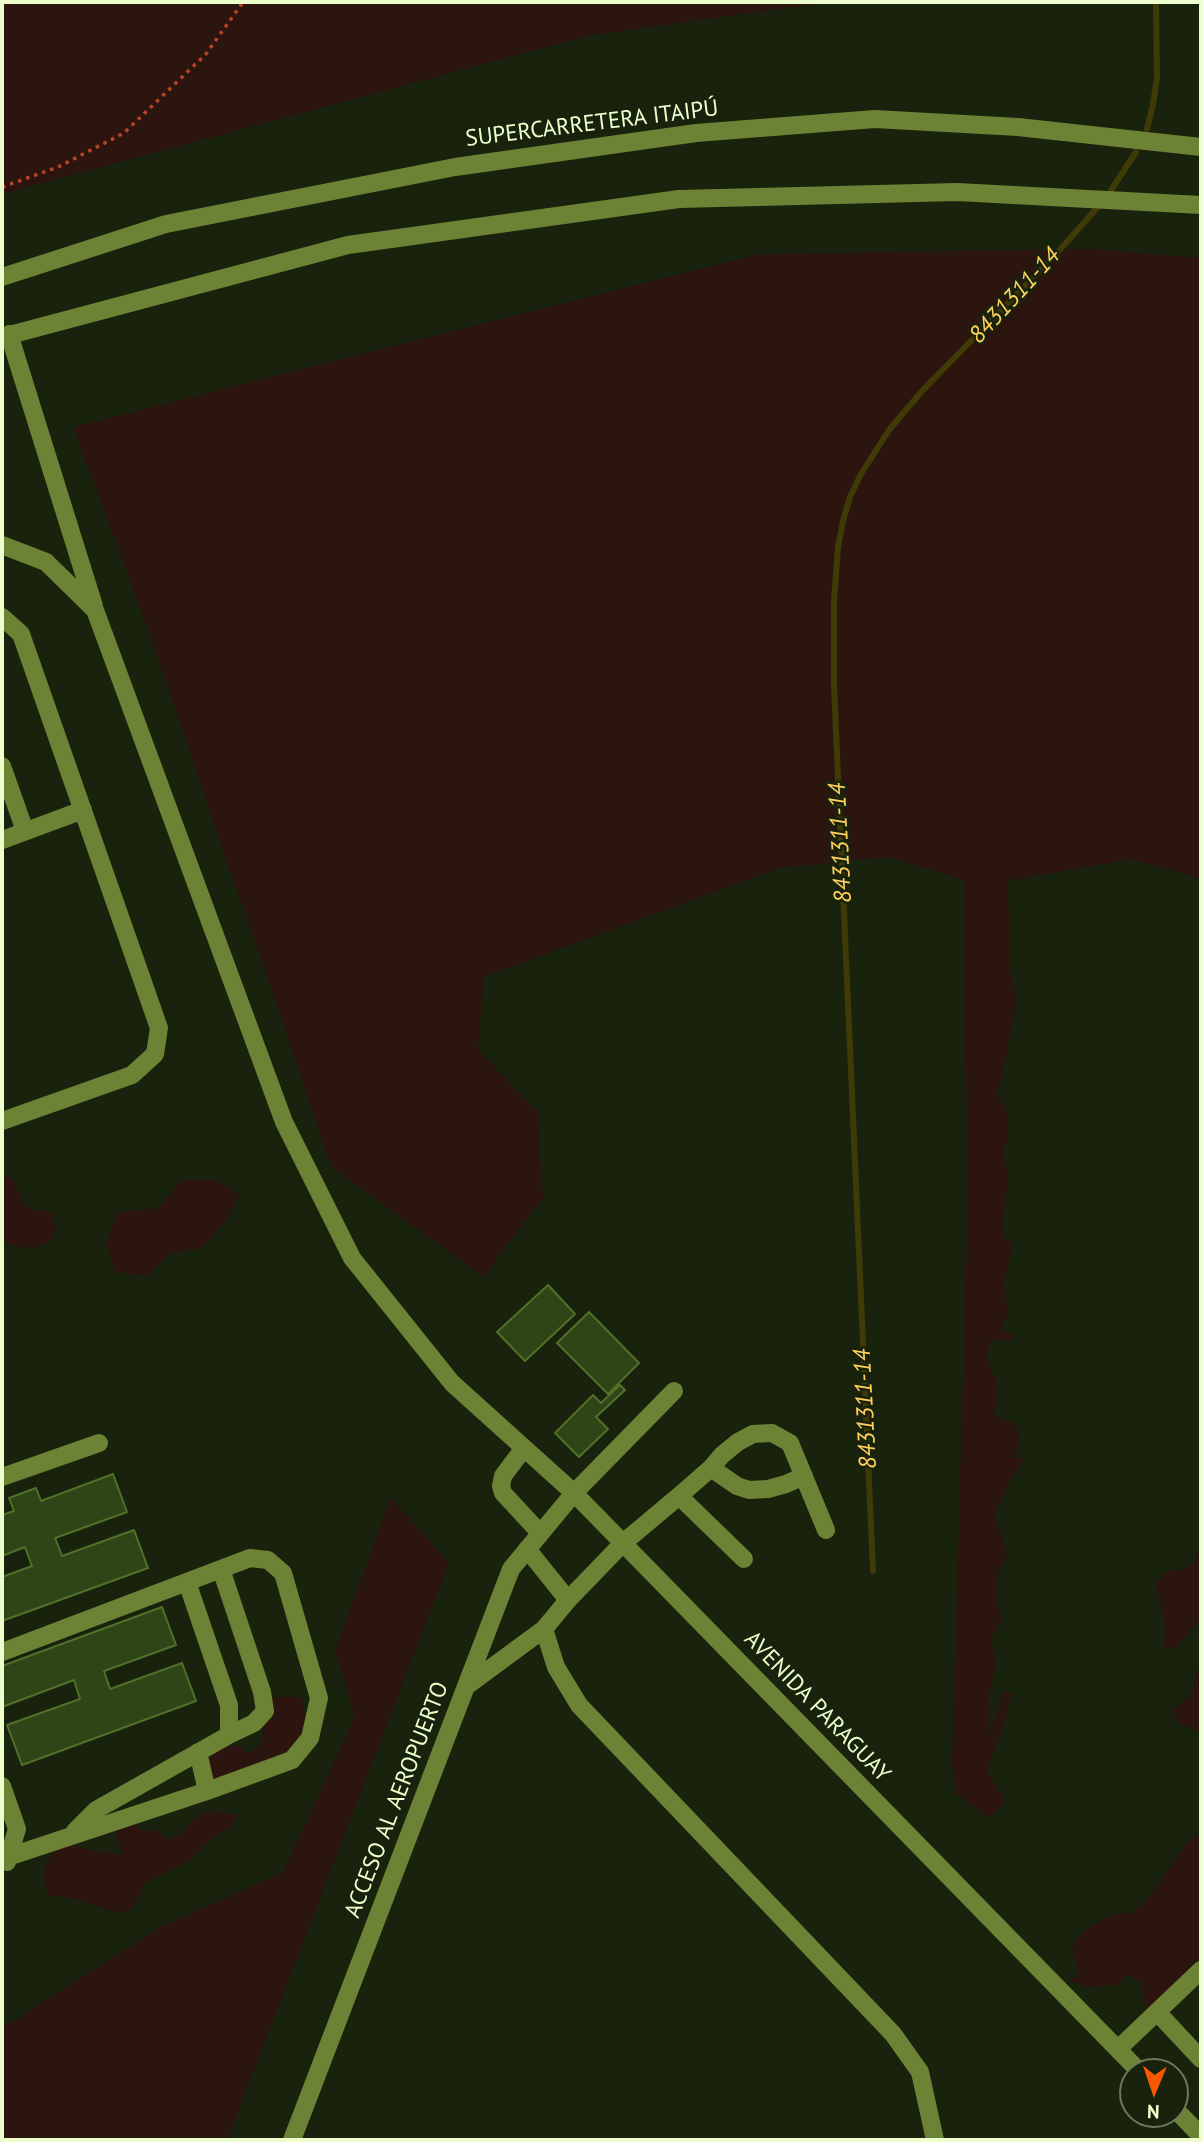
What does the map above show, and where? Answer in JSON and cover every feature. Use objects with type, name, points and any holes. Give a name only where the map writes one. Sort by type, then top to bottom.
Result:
[{"type":"street","name":"SUPERCARRETERA ITAIPÚ","points":[[2,277],[166,224],[455,167],[696,134],[875,119],[1018,127],[1201,147]]},
{"type":"street","points":[[5,336],[348,245],[679,200],[957,192],[1201,205]]},
{"type":"street","name":"AVENIDA PARAGUAY","points":[[5,336],[95,610],[284,1122],[352,1258],[452,1383],[574,1493],[1127,2058]]},
{"type":"street","points":[[2,545],[46,562],[95,610]]},
{"type":"street","points":[[2,617],[21,634],[159,1028],[155,1054],[132,1075],[2,1121]]},
{"type":"street","points":[[2,766],[25,831]]},
{"type":"street","points":[[2,840],[83,810]]},
{"type":"street","name":"ACCESO AL AEROPUERTO","points":[[292,2140],[511,1569],[574,1493],[674,1391]]},
{"type":"street","points":[[468,1685],[544,1629],[623,1543],[711,1468],[722,1455],[753,1434],[772,1433],[790,1443],[826,1531]]},
{"type":"street","points":[[2,1477],[99,1443]]},
{"type":"street","points":[[524,1448],[503,1476],[501,1486],[503,1493],[540,1533]]},
{"type":"street","points":[[711,1468],[737,1486],[749,1490],[786,1484],[804,1476]]},
{"type":"street","points":[[679,1496],[744,1559]]},
{"type":"street","points":[[527,1549],[568,1600]]},
{"type":"street","points":[[2,1652],[250,1558],[268,1560],[283,1573],[319,1698],[310,1738],[292,1760],[72,1835],[4,1862]]},
{"type":"street","points":[[72,1835],[96,1810],[254,1723],[265,1711],[262,1692],[221,1569]]},
{"type":"street","points":[[187,1582],[229,1705],[229,1735]]},
{"type":"street","points":[[544,1629],[556,1667],[579,1705],[893,2034],[920,2072],[936,2140]]},
{"type":"street","points":[[198,1752],[207,1791]]},
{"type":"street","points":[[2,1786],[17,1829],[4,1862]]},
{"type":"street","points":[[1118,2049],[1201,1970]]},
{"type":"street","points":[[1157,2012],[1201,2059]]},
{"type":"path","points":[[2,187],[58,167],[124,133],[206,54],[243,2]]},
{"type":"shaded area","points":[[2,2],[829,2],[587,36],[2,194]]},
{"type":"shaded area","points":[[1092,249],[1201,258],[1201,879],[1131,859],[1007,881],[1009,968],[1017,999],[997,1094],[1008,1115],[1008,1138],[1003,1150],[1007,1188],[1003,1237],[1013,1244],[1004,1283],[1008,1313],[1000,1331],[1012,1334],[1011,1341],[990,1340],[988,1362],[997,1382],[998,1402],[994,1409],[995,1416],[1013,1423],[1021,1438],[1013,1456],[1025,1459],[1012,1477],[994,1516],[1004,1539],[1007,1558],[998,1572],[997,1602],[1002,1620],[990,1641],[995,1655],[995,1668],[988,1696],[988,1739],[1004,1691],[1012,1693],[987,1771],[1005,1801],[990,1818],[956,1794],[952,1764],[968,1199],[963,880],[890,857],[779,868],[484,977],[478,1050],[537,1111],[543,1197],[483,1277],[332,1167],[139,604],[73,427],[759,254]]},
{"type":"shaded area","points":[[2,1175],[8,1175],[14,1181],[24,1204],[31,1209],[48,1211],[54,1216],[55,1233],[51,1240],[37,1247],[22,1248],[2,1239]]},
{"type":"shaded area","points":[[181,1180],[214,1180],[240,1195],[225,1222],[202,1248],[170,1254],[147,1276],[116,1272],[106,1242],[118,1212],[159,1208]]},
{"type":"shaded area","points":[[391,1498],[449,1563],[227,2140],[8,2140],[2,2129],[2,2028],[161,1927],[283,1872],[355,1717],[335,1650]]},
{"type":"shaded area","points":[[1201,1542],[1201,1624],[1198,1621],[1176,1648],[1164,1647],[1165,1626],[1155,1589],[1157,1583],[1167,1571],[1182,1569],[1195,1562]]},
{"type":"shaded area","points":[[1201,1660],[1201,1735],[1198,1730],[1181,1725],[1173,1710],[1190,1695]]},
{"type":"shaded area","points":[[286,1696],[302,1698],[305,1715],[300,1746],[287,1757],[214,1782],[205,1769],[205,1753],[220,1745],[237,1745],[250,1754],[262,1742],[263,1727],[253,1702]]},
{"type":"shaded area","points":[[207,1811],[238,1815],[229,1829],[213,1837],[190,1860],[146,1882],[130,1911],[112,1912],[80,1900],[48,1895],[43,1880],[45,1864],[55,1851],[70,1844],[93,1851],[123,1855],[117,1840],[116,1823],[131,1818],[140,1830],[155,1830],[168,1839],[182,1833]]},
{"type":"shaded area","points":[[1201,1833],[1201,1957],[1146,2011],[1141,1981],[1128,1975],[1114,1985],[1087,1987],[1069,1980],[1079,1974],[1072,1948],[1084,1930],[1114,1914],[1132,1913],[1147,1900],[1186,1844]]},
{"type":"building","points":[[548,1285],[575,1314],[525,1361],[497,1332]]},
{"type":"building","points":[[589,1312],[639,1363],[608,1394],[557,1343]]},
{"type":"building","points":[[620,1385],[625,1390],[596,1417],[608,1429],[579,1457],[555,1433],[593,1395],[601,1403]]},
{"type":"building","points":[[113,1474],[127,1512],[55,1538],[62,1556],[134,1530],[148,1568],[2,1621],[2,1577],[32,1566],[25,1547],[2,1556],[2,1515],[14,1511],[9,1498],[36,1488],[41,1501]]},
{"type":"building","points":[[162,1607],[176,1645],[104,1671],[110,1689],[182,1663],[196,1701],[22,1765],[7,1725],[80,1699],[74,1680],[2,1707],[2,1666]]},
{"type":"waterway","name":"8431311-14","points":[[1147,129],[1157,78],[1156,2]]},
{"type":"waterway","name":"8431311-14","points":[[1108,195],[1136,152]]},
{"type":"waterway","name":"8431311-14","points":[[873,1571],[834,685],[834,601],[838,547],[850,497],[889,430],[923,390],[1056,254],[1097,208]]}]
